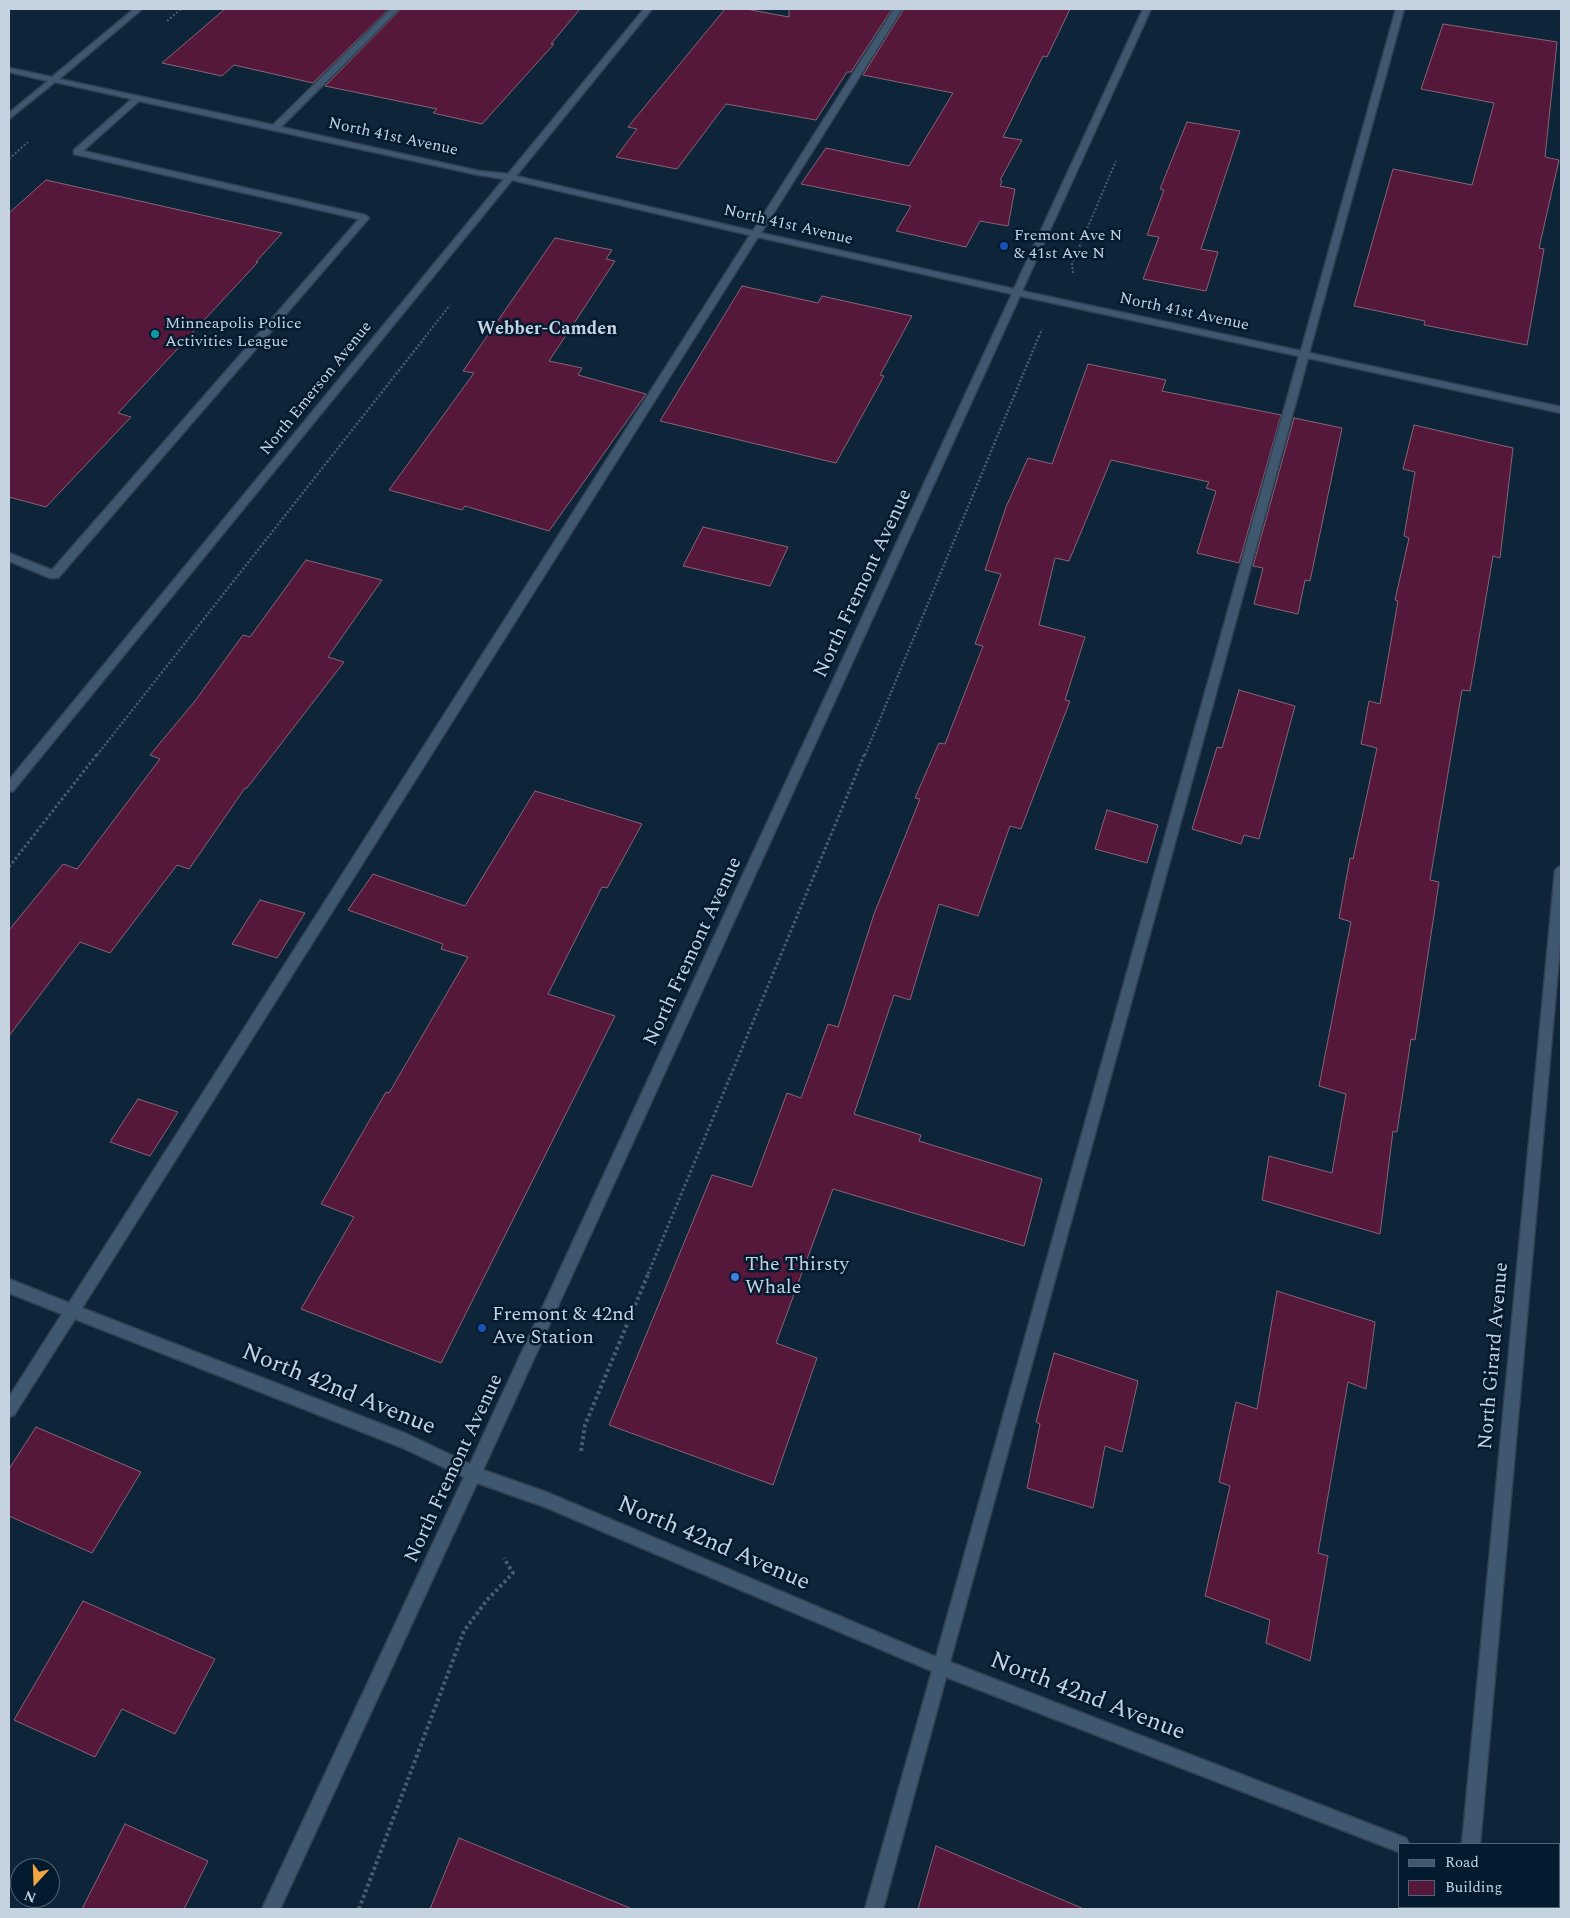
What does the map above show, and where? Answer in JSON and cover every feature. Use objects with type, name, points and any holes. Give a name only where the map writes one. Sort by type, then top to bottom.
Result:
[{"type":"street","points":[[9,117],[138,9]]},
{"type":"street","points":[[275,128],[396,9]]},
{"type":"street","name":"North Emerson Avenue","points":[[9,788],[648,9]]},
{"type":"street","points":[[9,1410],[898,9]]},
{"type":"street","name":"North Fremont Avenue","points":[[271,1909],[1019,292],[1147,9]]},
{"type":"street","points":[[874,1909],[1400,9]]},
{"type":"street","name":"North 41st Avenue","points":[[9,70],[479,173],[510,178],[754,234],[1561,410]]},
{"type":"street","points":[[9,557],[54,575],[365,218],[77,152],[138,98]]},
{"type":"street","name":"North Girard Avenue","points":[[1471,1843],[1561,871]]},
{"type":"street","name":"North 42nd Avenue","points":[[9,1286],[398,1438],[473,1474],[546,1500],[941,1667],[1398,1843]]},
{"type":"path","points":[[9,867],[453,301]]},
{"type":"path","points":[[581,1451],[585,1424],[1044,325]]},
{"type":"path","points":[[359,1909],[464,1631],[487,1600],[513,1573],[504,1558]]},
{"type":"building","points":[[225,9],[389,9],[313,83],[234,65],[222,76],[162,63]]},
{"type":"building","points":[[401,9],[580,9],[551,44],[554,44],[482,124],[433,113],[437,109],[325,86]]},
{"type":"building","points":[[725,9],[746,9],[789,17],[789,9],[892,9],[851,72],[847,72],[816,120],[726,104],[677,169],[616,157],[637,129],[628,127]]},
{"type":"building","points":[[904,9],[1070,9],[1047,57],[1043,56],[1003,137],[1022,140],[1000,180],[1002,181],[1000,186],[1015,189],[1008,226],[980,221],[966,247],[896,231],[911,206],[801,184],[826,148],[909,166],[953,93],[863,75]]},
{"type":"building","points":[[1443,24],[1557,42],[1545,157],[1559,160],[1539,248],[1544,249],[1527,345],[1424,325],[1425,321],[1354,306],[1393,169],[1472,185],[1494,103],[1421,89]]},
{"type":"building","points":[[1187,122],[1240,131],[1201,249],[1218,252],[1206,291],[1143,279],[1159,237],[1147,235],[1164,190],[1160,189]]},
{"type":"building","name":"Minneapolis Police Activities League","points":[[46,180],[282,233],[256,262],[258,262],[118,413],[131,417],[46,507],[9,497],[9,213]]},
{"type":"building","points":[[555,238],[612,250],[606,259],[615,261],[549,361],[582,368],[578,375],[646,394],[549,531],[465,506],[462,510],[389,490],[474,373],[463,371]]},
{"type":"building","points":[[742,286],[818,303],[822,296],[912,316],[880,375],[884,376],[836,463],[660,421]]},
{"type":"building","points":[[1088,364],[1166,380],[1162,391],[1281,415],[1239,563],[1197,553],[1216,491],[1206,488],[1209,482],[1111,460],[1069,561],[1055,558],[1039,625],[1085,637],[1065,700],[1070,701],[1021,829],[1010,826],[978,916],[939,904],[910,1000],[894,995],[854,1114],[921,1135],[919,1141],[1042,1179],[1024,1246],[833,1189],[776,1343],[817,1358],[773,1485],[609,1425],[712,1175],[752,1187],[787,1093],[801,1098],[828,1024],[838,1027],[874,914],[920,799],[915,798],[939,743],[945,744],[983,646],[975,644],[1001,574],[985,570],[1006,507],[1028,458],[1052,464]]},
{"type":"building","points":[[1294,418],[1342,428],[1310,581],[1305,580],[1298,614],[1254,604],[1263,568],[1253,566]]},
{"type":"building","points":[[1414,425],[1513,448],[1500,558],[1493,556],[1470,691],[1462,690],[1430,880],[1439,882],[1415,1040],[1411,1039],[1397,1132],[1393,1131],[1380,1234],[1262,1200],[1269,1156],[1332,1173],[1346,1094],[1319,1086],[1351,922],[1339,918],[1350,858],[1353,859],[1377,748],[1361,744],[1369,701],[1380,704],[1398,601],[1395,600],[1409,538],[1404,536],[1415,472],[1403,469]]},
{"type":"building","points":[[703,527],[788,547],[770,586],[683,566]]},
{"type":"building","points":[[306,560],[382,580],[328,657],[344,662],[247,788],[245,788],[189,869],[177,865],[110,953],[80,942],[9,1036],[9,930],[63,864],[77,869],[160,759],[150,755],[195,701],[243,635],[250,637]]},
{"type":"building","points":[[1239,690],[1295,706],[1259,839],[1244,835],[1241,844],[1192,829],[1217,747],[1222,748]]},
{"type":"building","points":[[535,791],[642,824],[607,888],[602,887],[548,994],[615,1016],[441,1363],[301,1309],[354,1217],[321,1204],[386,1092],[389,1093],[468,957],[441,949],[443,944],[348,910],[373,874],[465,906]]},
{"type":"building","points":[[1107,810],[1158,825],[1147,863],[1095,849]]},
{"type":"building","points":[[260,900],[305,913],[277,958],[232,944]]},
{"type":"building","points":[[138,1099],[178,1112],[150,1156],[110,1142]]},
{"type":"building","points":[[1277,1291],[1375,1322],[1366,1389],[1348,1382],[1318,1553],[1328,1556],[1310,1661],[1266,1643],[1270,1620],[1205,1596],[1230,1486],[1219,1482],[1236,1402],[1257,1409]]},
{"type":"building","points":[[1054,1353],[1138,1381],[1122,1452],[1105,1446],[1093,1508],[1027,1488],[1040,1424],[1036,1422]]},
{"type":"building","points":[[36,1427],[141,1472],[92,1553],[9,1516],[9,1469]]},
{"type":"building","points":[[83,1601],[215,1659],[175,1734],[122,1709],[95,1757],[14,1720]]},
{"type":"building","points":[[125,1824],[208,1861],[184,1909],[82,1909]]},
{"type":"building","points":[[459,1838],[630,1908],[630,1909],[430,1909]]},
{"type":"building","points":[[936,1846],[1084,1909],[918,1909]]},
{"type":"place","name":"Fremont Ave N & 41st Ave N","points":[[1004,246]]},
{"type":"place","name":"Minneapolis Police Activities League","points":[[155,334]]},
{"type":"place","name":"The Thirsty Whale","points":[[735,1277]]},
{"type":"place","name":"Fremont & 42nd Ave Station","points":[[482,1328]]},
{"type":"district","name":"Webber-Camden","points":[[547,330]]}]
